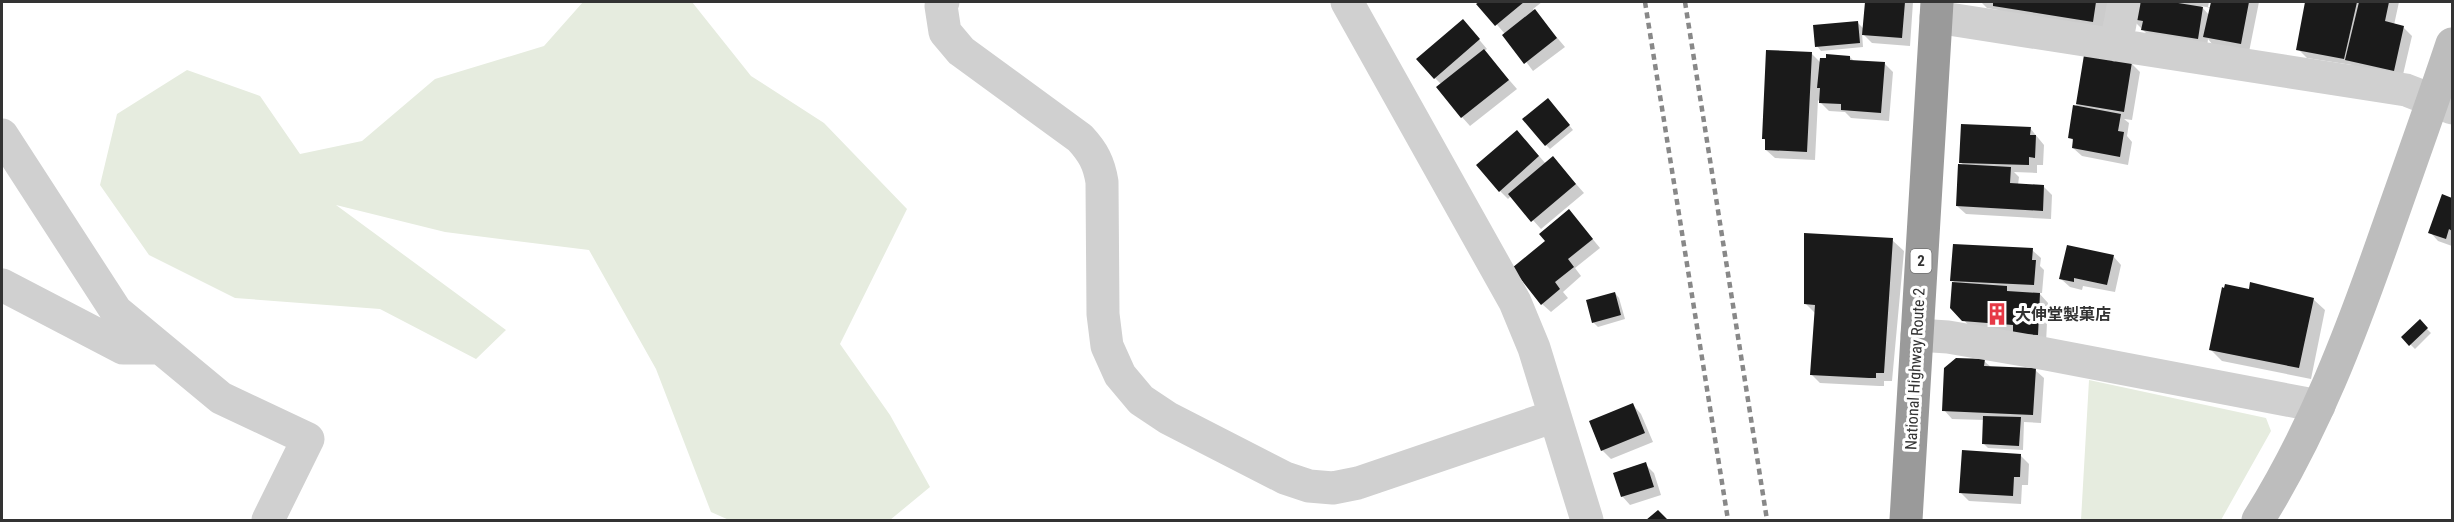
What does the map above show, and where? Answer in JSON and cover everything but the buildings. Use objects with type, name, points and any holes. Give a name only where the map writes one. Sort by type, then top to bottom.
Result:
[{"type":"highway","name":"National Highway Route 2","points":[[1906,520],[1936,9]]},
{"type":"street","points":[[943,2],[941,6],[945,32],[961,51],[1080,138],[1092,150],[1099,165],[1102,182],[1103,314],[1107,346],[1120,375],[1141,400],[1168,418],[1285,478],[1309,486],[1333,488],[1358,483],[1555,416]]},
{"type":"street","points":[[1347,2],[1515,302],[1534,348],[1587,520]]},
{"type":"street","points":[[2116,45],[2124,2]]},
{"type":"street","points":[[1936,9],[2116,45],[2406,90],[2443,104]]},
{"type":"street","points":[[2258,520],[2305,437],[2319,406],[2443,104],[2452,44]]},
{"type":"street","points":[[2,135],[116,311],[221,398],[308,439],[268,520]]},
{"type":"street","points":[[2,285],[123,348],[160,348]]},
{"type":"street","points":[[1917,335],[1948,337],[2041,352],[2319,406]]},
{"type":"shaded area","points":[[583,2],[692,2],[751,76],[824,123],[907,209],[840,344],[890,415],[930,487],[890,520],[729,520],[711,512],[656,369],[589,250],[445,232],[336,205],[506,330],[476,359],[380,309],[235,298],[149,255],[100,185],[117,114],[187,70],[260,96],[300,154],[362,141],[435,79],[544,46]]},
{"type":"shaded area","points":[[2089,380],[2266,418],[2271,431],[2221,520],[2081,520]]},
{"type":"railway","points":[[1645,2],[1728,520]]},
{"type":"railway","points":[[1685,2],[1767,520]]},
{"type":"place","name":"大伸堂製菓店","points":[[1997,314]]}]
